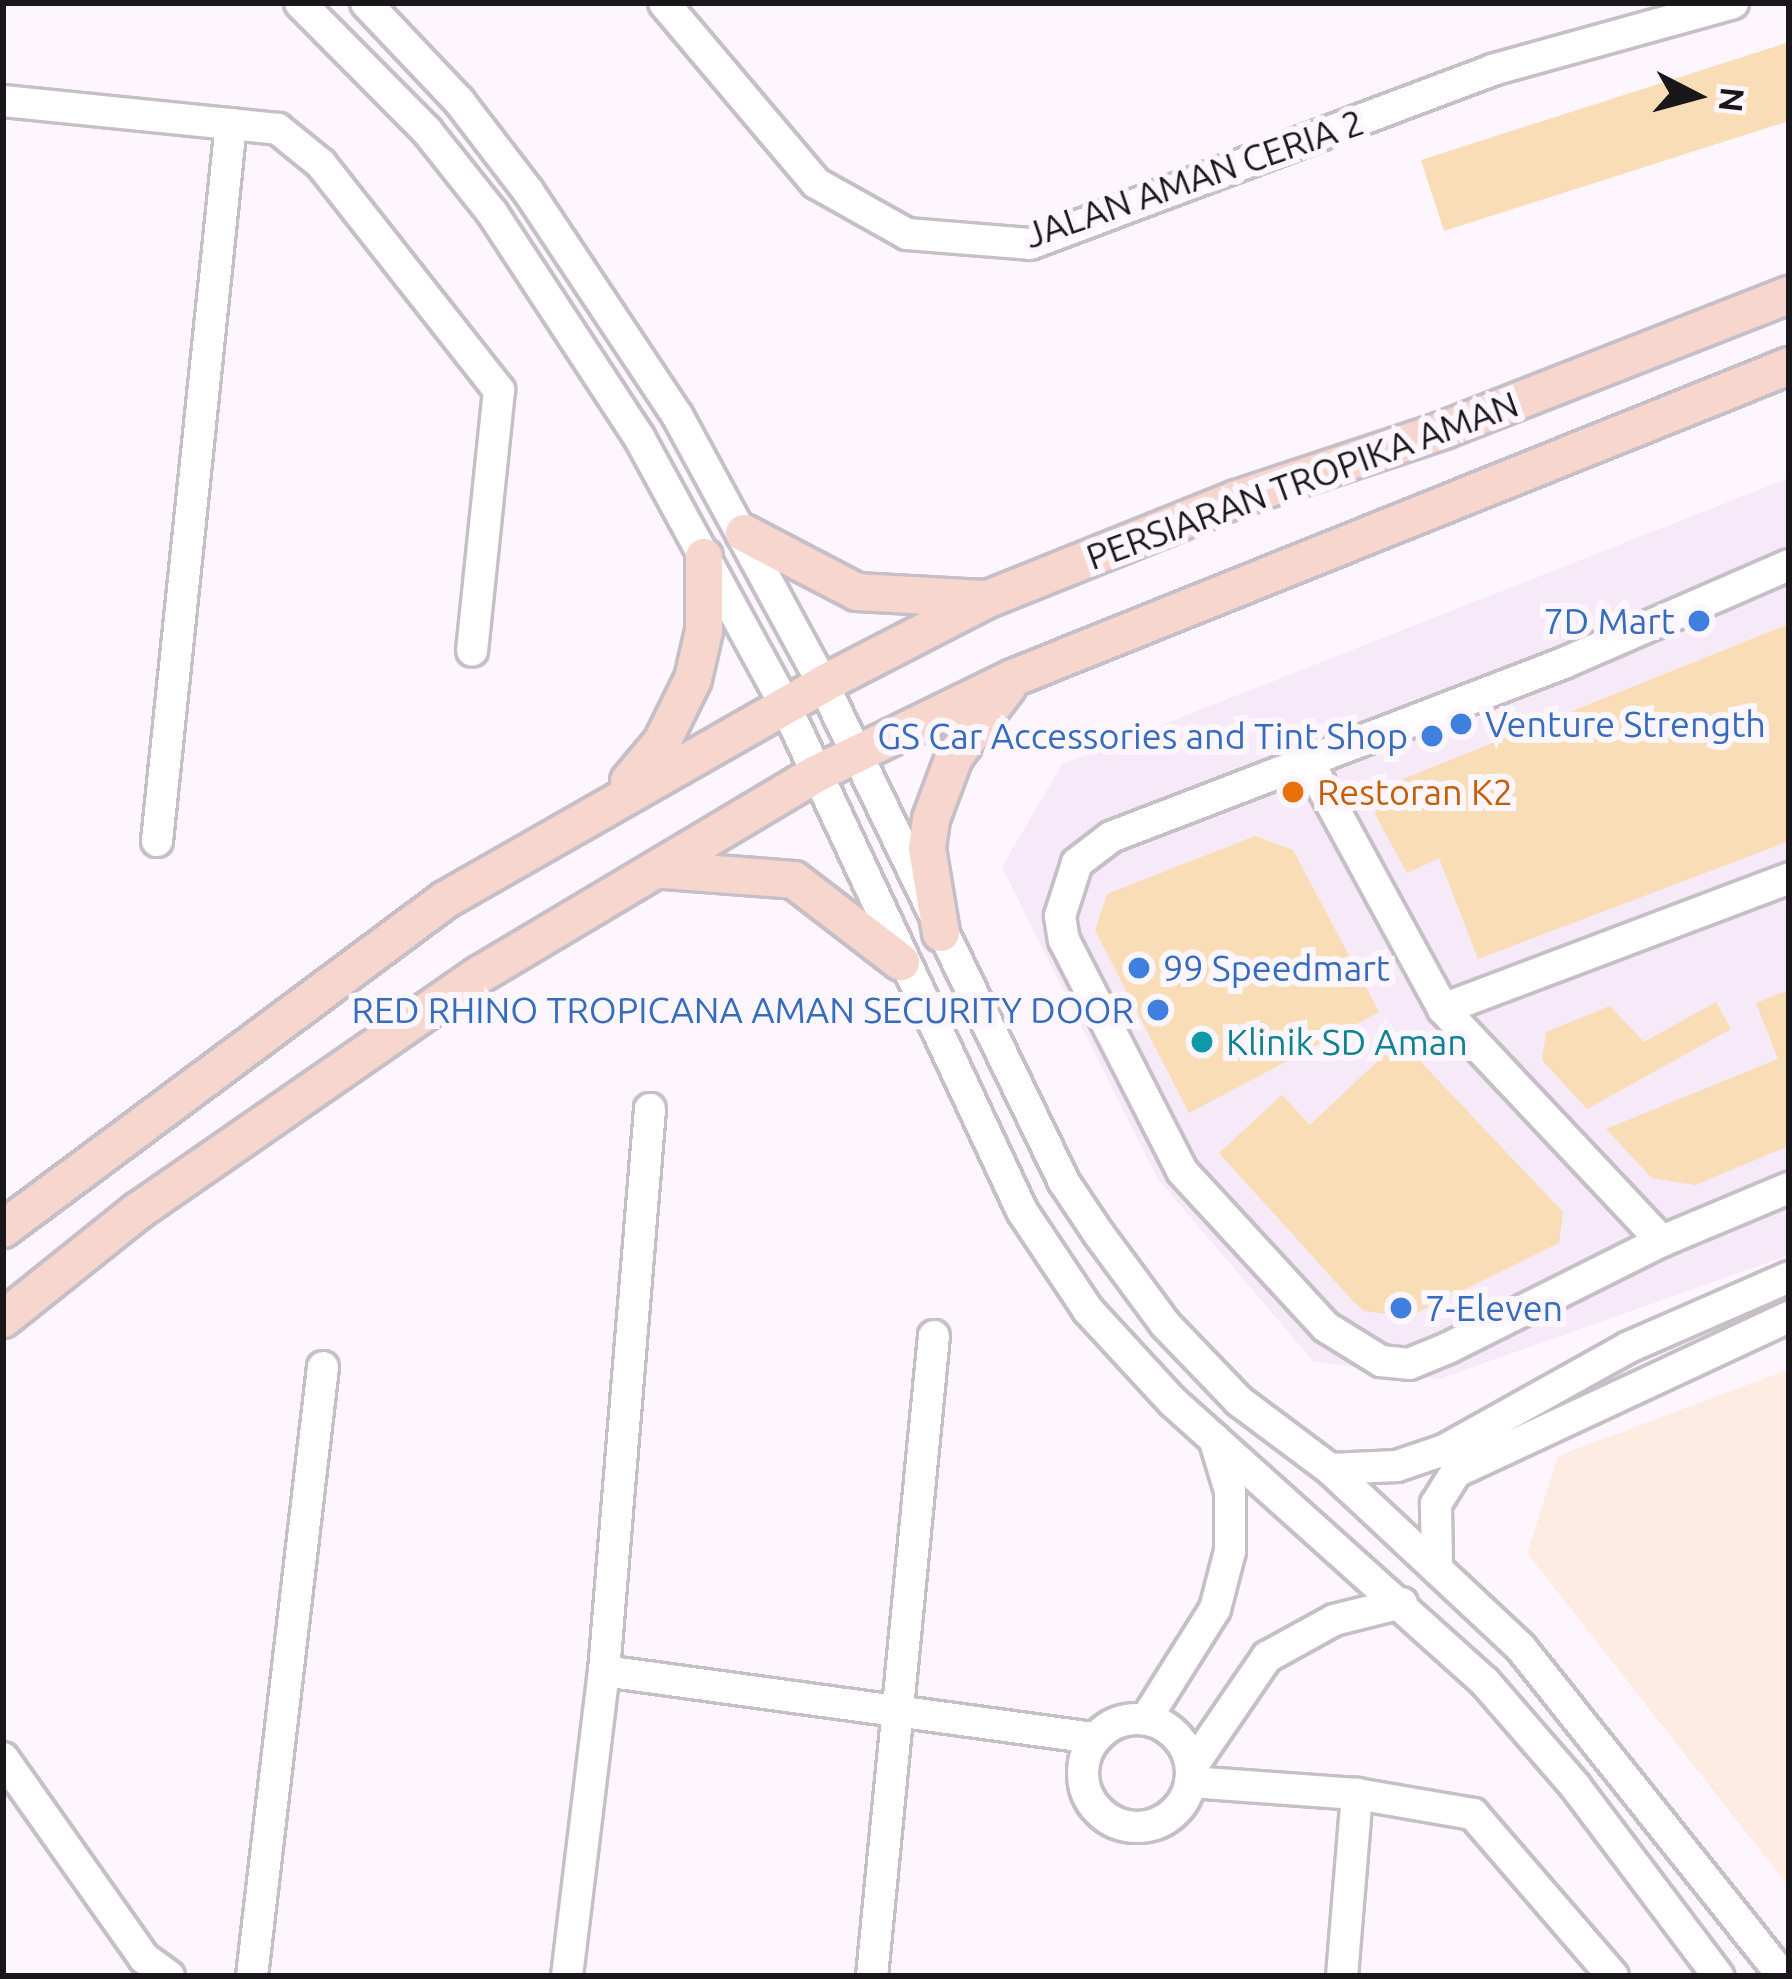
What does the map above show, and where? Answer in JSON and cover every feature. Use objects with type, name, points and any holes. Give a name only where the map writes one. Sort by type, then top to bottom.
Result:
[{"type":"main road","name":"PERSIARAN TROPIKA AMAN","points":[[3,1229],[446,900],[823,684],[988,599],[1789,295]]},
{"type":"main road","name":"PERSIARAN TROPIKA AMAN","points":[[3,1318],[138,1211],[479,975],[816,774],[1013,678],[1789,367]]},
{"type":"main road","points":[[744,533],[857,592],[988,599]]},
{"type":"main road","points":[[602,810],[679,714],[699,658],[704,557]]},
{"type":"main road","points":[[941,933],[927,848],[940,788],[954,757],[1013,678]]},
{"type":"main road","points":[[658,871],[704,868],[794,880],[902,962]]},
{"type":"street","points":[[300,3],[427,131],[493,214],[604,380],[785,705],[1022,1211],[1057,1265],[1137,1365],[1402,1603],[1575,1786],[1718,1976]]},
{"type":"street","points":[[366,3],[459,101],[528,191],[616,318],[744,533],[823,684],[1064,1181],[1098,1233],[1203,1365],[1437,1564],[1616,1757],[1783,1976]]},
{"type":"street","name":"JALAN AMAN CERIA 2","points":[[664,3],[764,129],[832,193],[908,234],[1030,244],[1492,70],[1733,3]]},
{"type":"street","points":[[3,101],[278,129],[321,164],[500,391],[472,651]]},
{"type":"street","points":[[157,842],[231,124]]},
{"type":"street","points":[[1789,565],[1308,761],[1153,819],[1077,863],[1060,916],[1064,940],[1182,1172],[1326,1327],[1381,1361],[1409,1364],[1448,1348],[1662,1241],[1789,1188]]},
{"type":"street","points":[[1308,761],[1444,1010],[1662,1241]]},
{"type":"street","points":[[1444,1010],[1789,878]]},
{"type":"street","points":[[567,1976],[604,1672],[650,1109]]},
{"type":"street","points":[[1330,1469],[1397,1466],[1444,1450],[1628,1347],[1789,1277]]},
{"type":"street","points":[[1437,1564],[1436,1504],[1456,1472],[1789,1316]]},
{"type":"street","points":[[872,1976],[934,1336]]},
{"type":"street","points":[[252,1976],[323,1367]]},
{"type":"street","points":[[1146,1719],[1215,1609],[1230,1551],[1230,1491],[1214,1437]]},
{"type":"street","points":[[1191,1775],[1172,1731],[1146,1719],[1118,1721],[1095,1738],[1083,1763],[1086,1791],[1114,1822],[1142,1827],[1168,1817],[1267,1657],[1302,1632],[1402,1603]]},
{"type":"street","points":[[604,1672],[1095,1738]]},
{"type":"street","points":[[3,1758],[144,1958],[169,1976]]},
{"type":"street","points":[[1191,1775],[1357,1793],[1473,1814],[1613,1976]]},
{"type":"street","points":[[1342,1976],[1357,1793]]},
{"type":"shaded area","points":[[1789,478],[1789,1255],[1439,1379],[1313,1361],[1157,1178],[1002,867],[1062,764]]},
{"type":"shaded area","points":[[1789,1369],[1789,1887],[1527,1553],[1558,1456]]},
{"type":"building","points":[[1789,42],[1789,121],[1444,231],[1421,160]]},
{"type":"building","points":[[1789,624],[1789,841],[1478,959],[1439,858],[1407,873],[1375,814],[1388,785]]},
{"type":"building","points":[[1255,836],[1293,850],[1379,1012],[1189,1113],[1095,930],[1107,894]]},
{"type":"building","points":[[1789,990],[1789,1146],[1695,1185],[1652,1178],[1606,1129],[1778,1059],[1756,1003]]},
{"type":"building","points":[[1716,1002],[1731,1029],[1587,1109],[1542,1060],[1546,1032],[1610,1006],[1644,1042]]},
{"type":"building","points":[[1400,1040],[1563,1212],[1559,1243],[1408,1317],[1364,1311],[1219,1153],[1282,1095],[1310,1125]]},
{"type":"place","name":"7D Mart","points":[[1699,621]]},
{"type":"place","name":"Venture Strength","points":[[1461,724]]},
{"type":"place","name":"GS Car Accessories and Tint Shop","points":[[1432,736]]},
{"type":"place","name":"Restoran K2","points":[[1293,792]]},
{"type":"place","name":"99 Speedmart","points":[[1139,968]]},
{"type":"place","name":"RED RHINO TROPICANA AMAN SECURITY DOOR","points":[[1158,1010]]},
{"type":"place","name":"Klinik SD Aman","points":[[1202,1042]]},
{"type":"place","name":"7-Eleven","points":[[1401,1308]]}]
